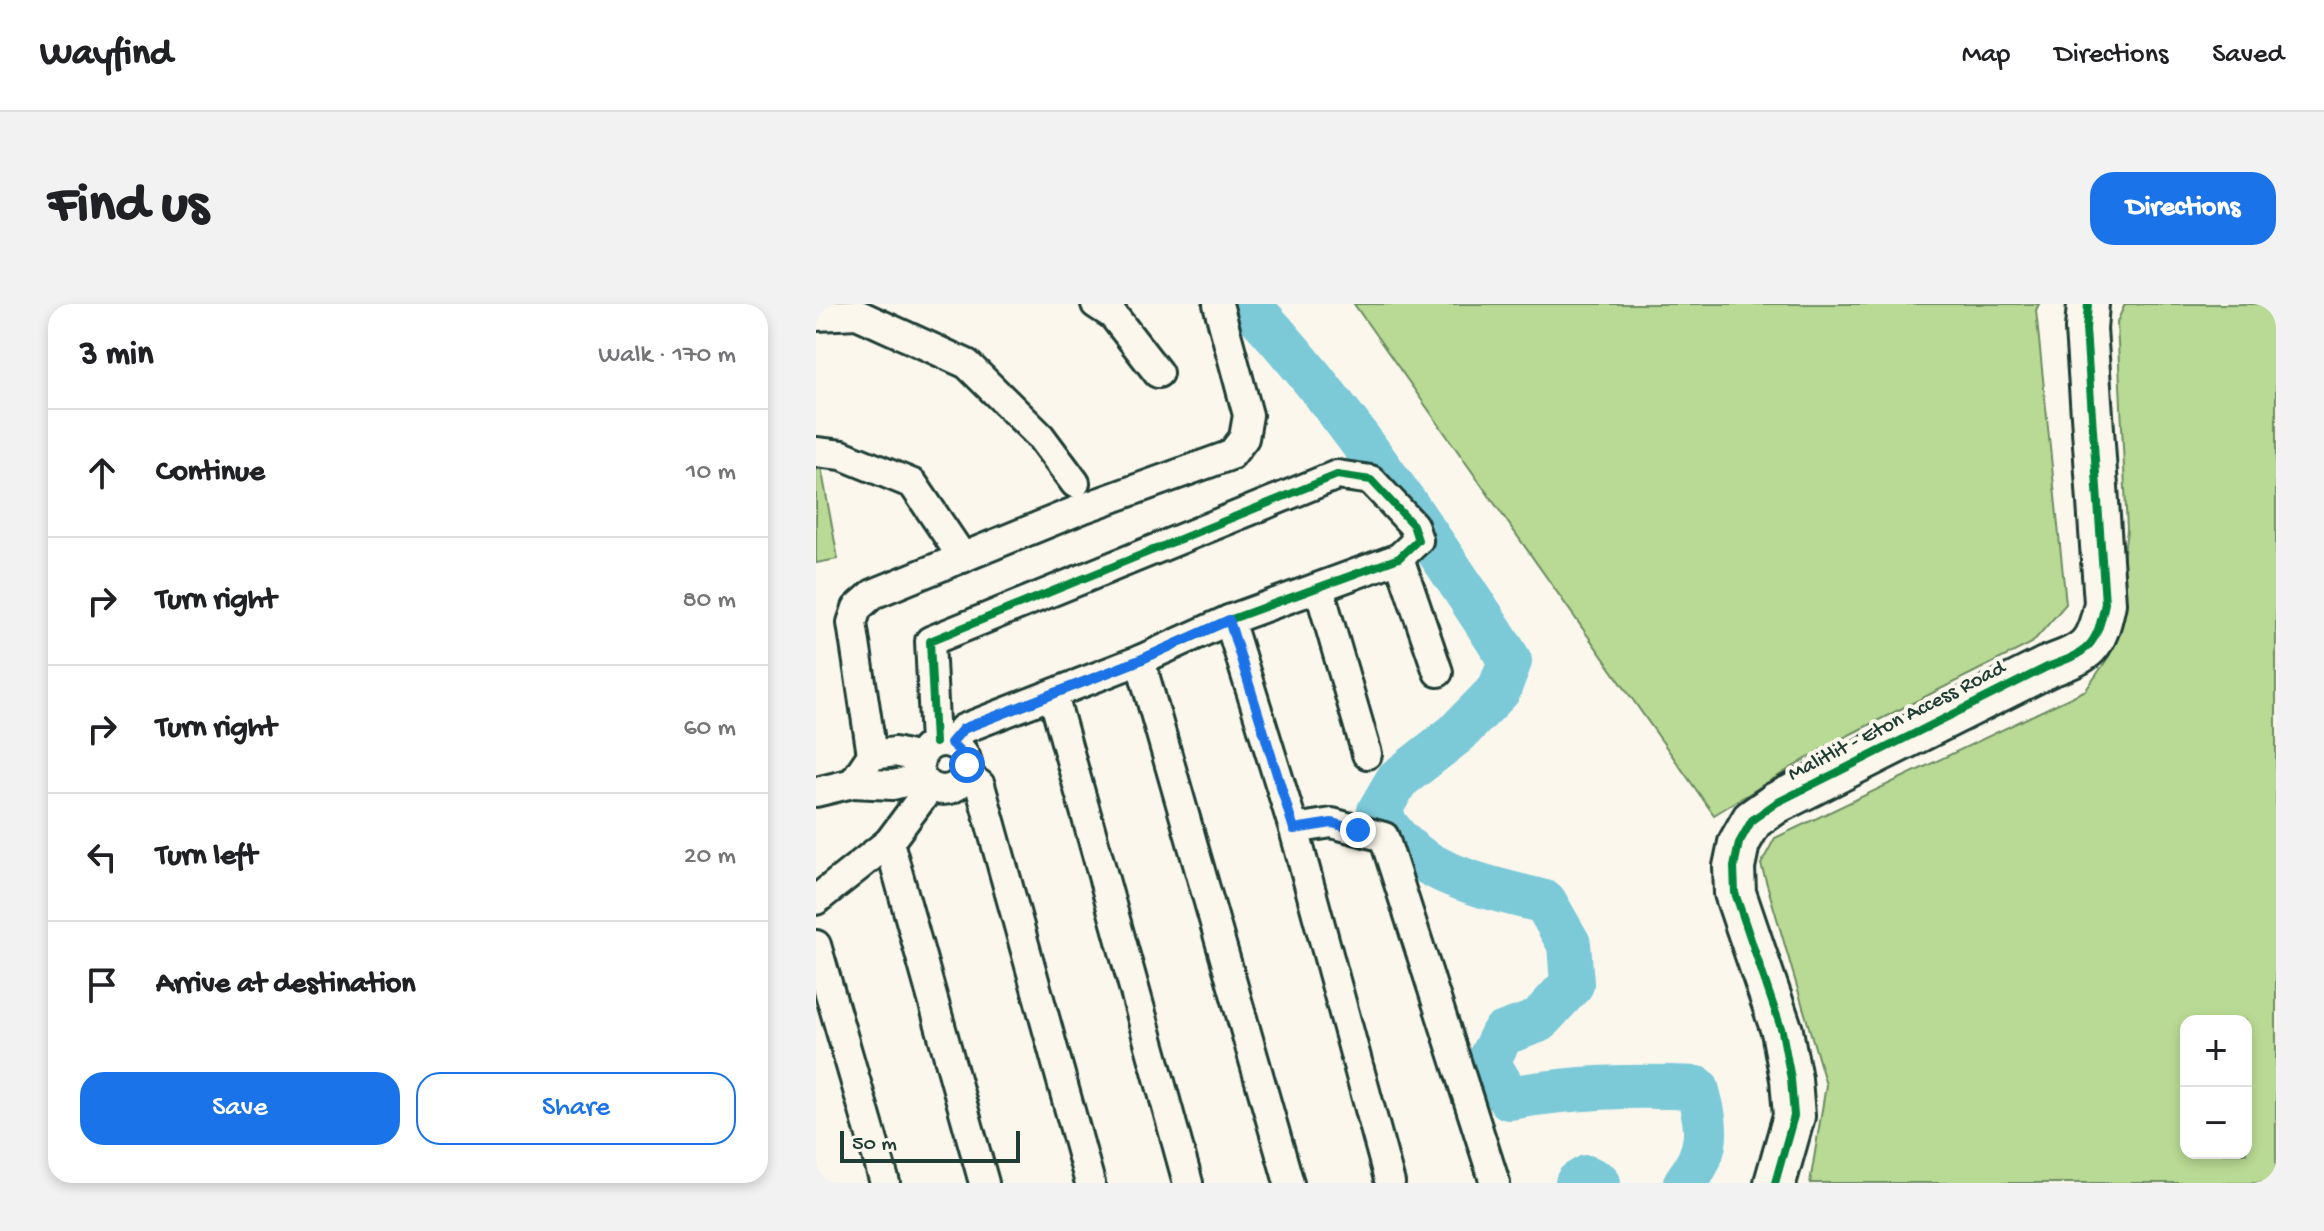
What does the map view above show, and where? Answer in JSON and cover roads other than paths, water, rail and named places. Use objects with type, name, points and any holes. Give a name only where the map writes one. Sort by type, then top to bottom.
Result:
[{"type":"street","points":[[853,783],[872,755],[852,623],[857,608],[873,594],[1084,508],[1231,455],[1244,438],[1248,415],[1218,304]]},
{"type":"street","name":"Malitlit - Eton Access Road","points":[[2047,667],[2081,621],[2085,601],[2063,328],[2064,304]]},
{"type":"street","name":"Malitlit - Eton Access Road","points":[[1775,1183],[1794,1116],[1791,1079],[1782,1031],[1735,893],[1734,867],[1739,843],[1752,820],[1776,803],[2047,667],[2082,654],[2099,630],[2105,603],[2086,329],[2088,304]]},
{"type":"street","points":[[1108,308],[1158,373]]},
{"type":"street","points":[[816,316],[857,314],[967,364],[1040,436],[1075,483]]},
{"type":"street","points":[[816,452],[842,455],[913,484],[963,558]]},
{"type":"street","points":[[816,792],[853,783],[893,785],[932,762],[965,756],[966,775],[955,787],[946,790],[932,762],[930,641],[1337,475],[1371,480],[1413,525],[1418,540],[1399,558],[1229,620],[1140,660],[963,729],[932,762],[889,842],[816,900]]},
{"type":"street","points":[[1399,558],[1438,672]]},
{"type":"street","points":[[1319,588],[1367,754]]},
{"type":"street","points":[[1229,620],[1294,829],[1390,1183]]},
{"type":"street","points":[[1140,660],[1289,1183]]},
{"type":"street","points":[[1053,695],[1188,1183]]},
{"type":"street","points":[[872,755],[895,752],[932,762]]},
{"type":"street","points":[[966,775],[980,785],[1090,1183]]},
{"type":"street","points":[[1294,829],[1332,823],[1384,837],[1495,1183]]},
{"type":"street","points":[[889,842],[984,1183]]},
{"type":"street","points":[[816,945],[885,1183]]},
{"type":"waterway","points":[[1248,304],[1311,377],[1370,454],[1510,661],[1499,690],[1456,734],[1397,780],[1379,811],[1391,832],[1428,863],[1474,883],[1545,902],[1569,944],[1572,984],[1538,1021],[1502,1034],[1488,1062],[1509,1098],[1603,1088],[1697,1088],[1705,1137],[1699,1159],[1685,1183]]},
{"type":"waterway","points":[[1577,1183],[1587,1177],[1599,1183]]}]
